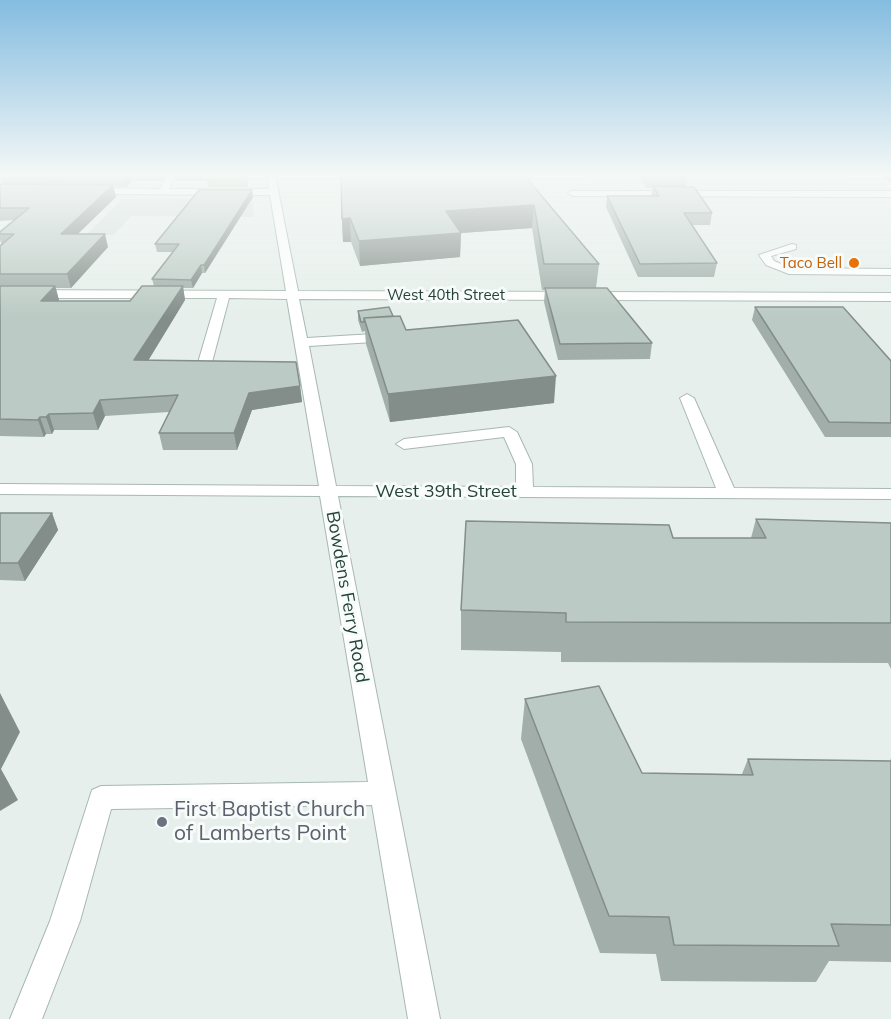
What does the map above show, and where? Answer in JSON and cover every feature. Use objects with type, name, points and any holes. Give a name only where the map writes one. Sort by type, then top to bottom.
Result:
[{"type":"street","name":"Bowdens Ferry Road","points":[[279,223],[424,1019]]},
{"type":"street","points":[[792,248],[768,252],[764,255],[770,263],[789,271],[891,272]]},
{"type":"street","name":"West 40th Street","points":[[0,294],[891,297]]},
{"type":"street","points":[[204,366],[224,295]]},
{"type":"street","points":[[302,342],[398,336]]},
{"type":"street","points":[[687,398],[727,493]]},
{"type":"street","points":[[404,444],[509,432],[524,464],[525,492]]},
{"type":"street","name":"West 39th Street","points":[[0,489],[891,494]]},
{"type":"street","points":[[26,1019],[65,921],[101,798],[383,793]]},
{"type":"shaded area","points":[[98,223],[125,223],[114,235],[86,235]]},
{"type":"building","points":[[11,223],[73,223],[61,234],[105,234],[67,274],[0,274],[0,246],[14,234],[0,234]]},
{"type":"building","points":[[172,223],[231,223],[204,265],[201,265],[191,280],[152,279],[179,244],[155,244]]},
{"type":"building","points":[[352,223],[454,223],[461,233],[359,241]]},
{"type":"building","points":[[537,223],[564,223],[599,264],[544,264]]},
{"type":"building","points":[[620,223],[690,223],[717,263],[640,264]]},
{"type":"building","points":[[0,286],[55,286],[41,301],[130,301],[142,286],[183,286],[134,360],[296,362],[300,386],[249,393],[234,433],[159,433],[178,395],[100,400],[93,413],[49,414],[38,420],[0,419]]},
{"type":"building","points":[[545,288],[607,288],[652,343],[560,344]]},
{"type":"building","points":[[389,307],[393,316],[364,318],[364,322],[361,322],[358,311]]},
{"type":"building","points":[[755,307],[843,307],[891,361],[891,423],[829,422]]},
{"type":"building","points":[[400,316],[406,330],[518,320],[556,376],[388,394],[364,318]]},
{"type":"building","points":[[0,513],[52,513],[18,563],[0,563]]},
{"type":"building","points":[[756,519],[891,523],[891,623],[566,622],[566,613],[461,610],[466,521],[669,525],[673,538],[766,538]]},
{"type":"building","points":[[599,686],[642,773],[753,775],[748,759],[891,761],[891,925],[831,924],[839,946],[674,945],[669,917],[609,916],[525,699]]},
{"type":"place","name":"Taco Bell","points":[[854,263]]},
{"type":"place","name":"First Baptist Church of Lamberts Point","points":[[162,822]]}]
